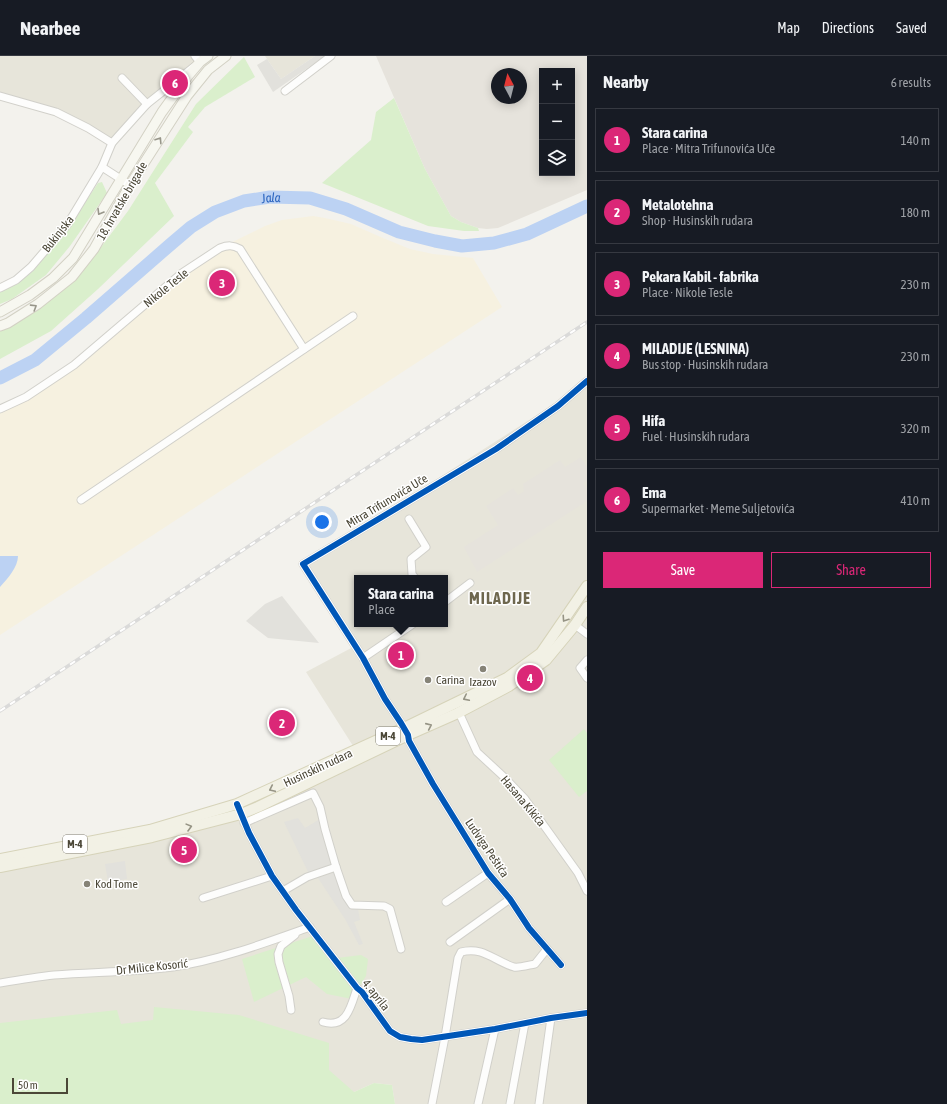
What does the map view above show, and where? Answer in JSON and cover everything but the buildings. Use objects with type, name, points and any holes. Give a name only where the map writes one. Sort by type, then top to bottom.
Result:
[{"type":"main road","name":"18. hrvatske brigade","points":[[0,312],[30,295],[53,278],[73,258],[162,112],[188,76],[198,59],[208,56]]},
{"type":"main road","name":"18. hrvatske brigade","points":[[0,326],[8,323],[38,304],[72,277],[94,249],[130,185],[187,96],[208,70],[226,56]]},
{"type":"main road","name":"Husinskih rudara","points":[[0,867],[243,818],[258,807],[406,732],[508,678],[542,653],[587,586]]},
{"type":"main road","name":"Husinskih rudara","points":[[0,859],[150,830],[237,804],[406,732],[458,713],[509,686],[546,660],[575,625],[587,606]]},
{"type":"street","points":[[285,91],[331,56]]},
{"type":"street","name":"Bukinjska","points":[[0,288],[16,280],[31,267],[67,225],[102,167],[112,143],[147,104],[198,59]]},
{"type":"street","points":[[122,78],[147,104]]},
{"type":"street","points":[[0,96],[56,112],[88,128],[112,143]]},
{"type":"street","points":[[102,167],[130,185]]},
{"type":"street","name":"Nikole Tesle","points":[[0,409],[26,397],[74,365],[182,273],[218,249],[227,246],[235,246],[240,249],[304,349]]},
{"type":"street","points":[[81,500],[353,316]]},
{"type":"street","name":"Mitra Trifunovića Uče","points":[[406,732],[385,699],[363,658],[303,564],[496,449],[558,406],[587,381]]},
{"type":"street","points":[[409,519],[426,547],[411,559],[411,575]]},
{"type":"street","points":[[448,600],[470,583]]},
{"type":"street","points":[[575,625],[587,634]]},
{"type":"street","points":[[363,658],[409,627]]},
{"type":"street","points":[[587,660],[580,668],[587,678]]},
{"type":"street","name":"Hasana Kikića","points":[[458,713],[477,752],[525,799],[578,872],[587,891]]},
{"type":"street","name":"Ludviga Peštića","points":[[406,732],[409,741],[433,784],[488,874],[510,899],[529,928],[561,965]]},
{"type":"street","name":"Husinskih rudara","points":[[243,818],[314,793],[320,807],[336,867],[346,896],[352,905],[384,906],[390,908],[401,949]]},
{"type":"street","name":"4. aprila","points":[[237,804],[272,876],[357,988],[362,992],[390,1031],[400,1037],[411,1040],[422,1040],[587,1013]]},
{"type":"street","points":[[283,891],[307,877],[336,867]]},
{"type":"street","name":"Ludviga Peštića","points":[[446,902],[488,874]]},
{"type":"street","points":[[203,898],[272,876]]},
{"type":"street","points":[[450,942],[510,899]]},
{"type":"street","name":"Dr Milice Kosorić","points":[[0,983],[54,975],[174,966],[218,958],[310,927]]},
{"type":"street","name":"Dr Milice Kosorić","points":[[291,1010],[289,996],[278,962],[278,954],[281,946],[299,931]]},
{"type":"street","points":[[432,1104],[458,958],[461,952],[468,950],[482,951],[515,967],[535,964],[547,949]]},
{"type":"street","name":"4. aprila","points":[[323,1022],[329,1024],[335,1023],[345,1018],[350,1009],[357,988]]},
{"type":"street","points":[[539,1104],[551,1018]]},
{"type":"street","points":[[510,1104],[525,1023]]},
{"type":"street","points":[[478,1104],[495,1029]]},
{"type":"shaded area","points":[[0,56],[202,56],[112,143],[56,112],[0,96]]},
{"type":"shaded area","points":[[265,56],[315,56],[281,79]]},
{"type":"shaded area","points":[[315,56],[325,56],[273,92],[257,65],[267,59],[281,79]]},
{"type":"shaded area","points":[[376,56],[587,56],[587,190],[498,228],[478,228],[461,222],[451,216],[425,169]]},
{"type":"shaded area","points":[[313,216],[351,224],[410,249],[433,254],[473,258],[502,307],[0,635],[0,409],[74,365],[182,273],[218,249],[265,226],[282,220]]},
{"type":"shaded area","points":[[587,378],[587,1104],[395,1104],[392,1085],[374,1083],[354,1092],[0,1104],[0,862],[230,808],[355,749],[306,672],[355,646],[306,563],[562,399]]},
{"type":"shaded area","points":[[581,457],[587,467],[587,481],[583,483],[587,490],[587,501],[477,572],[464,547],[498,525],[486,506],[513,488],[518,495],[524,491],[523,484],[560,460],[565,467]]},
{"type":"shaded area","points":[[282,596],[319,643],[268,638],[246,621],[265,604]]},
{"type":"shaded area","points":[[298,818],[305,828],[320,819],[333,865],[309,874],[284,822]]},
{"type":"shaded area","points":[[125,861],[127,879],[108,882],[105,864]]},
{"type":"shaded area","points":[[334,872],[350,909],[358,909],[360,920],[354,922],[363,944],[359,945],[345,919],[318,878]]},
{"type":"green space","points":[[244,57],[255,77],[205,107],[188,127],[193,132],[155,183],[174,216],[98,289],[51,331],[0,359],[0,330],[32,314],[90,262],[128,211],[196,104]]},
{"type":"green space","points":[[394,98],[425,169],[451,216],[461,222],[478,228],[479,231],[464,231],[428,226],[322,183],[371,140],[376,112]]},
{"type":"green space","points":[[102,182],[107,193],[70,246],[46,275],[12,299],[0,304],[0,290],[17,284],[33,271],[69,227],[98,183]]},
{"type":"green space","points":[[584,729],[587,733],[587,791],[579,797],[549,760]]},
{"type":"green space","points":[[316,935],[337,958],[361,955],[368,959],[366,976],[352,999],[327,994],[306,977],[254,1002],[242,959]]},
{"type":"green space","points":[[154,1007],[239,1015],[329,1043],[329,1070],[354,1092],[374,1083],[392,1085],[395,1104],[0,1104],[0,1023],[117,1010],[121,1024],[153,1020]]},
{"type":"water","points":[[0,556],[18,556],[18,560],[9,576],[0,587]]},
{"type":"waterway","name":"Jala","points":[[0,378],[35,360],[191,227],[215,212],[244,201],[270,197],[310,198],[346,209],[399,232],[462,246],[494,243],[527,234],[587,206]]},
{"type":"railway","points":[[0,711],[587,322]]},
{"type":"cycle path","points":[[561,965],[529,928],[510,899],[488,873],[433,784],[409,741],[408,735],[385,699],[363,658],[303,564],[496,449],[558,406],[587,381]]},
{"type":"cycle path","points":[[237,804],[249,833],[272,876],[296,910],[357,988],[362,992],[390,1031],[400,1037],[422,1040],[587,1013]]},
{"type":"place","name":"Ema","points":[[175,83]]},
{"type":"place","name":"Pekara Kabil - fabrika","points":[[222,283]]},
{"type":"place","name":"Stara carina","points":[[401,655]]},
{"type":"place","name":"Izazov","points":[[483,669]]},
{"type":"place","name":"MILADIJE (LESNINA)","points":[[530,678]]},
{"type":"place","name":"Carina","points":[[428,680]]},
{"type":"place","name":"Metalotehna","points":[[282,723]]},
{"type":"place","name":"Hifa","points":[[184,850]]},
{"type":"place","name":"Kod Tome","points":[[87,884]]},
{"type":"district","name":"MILADIJE","points":[[500,598]]}]
